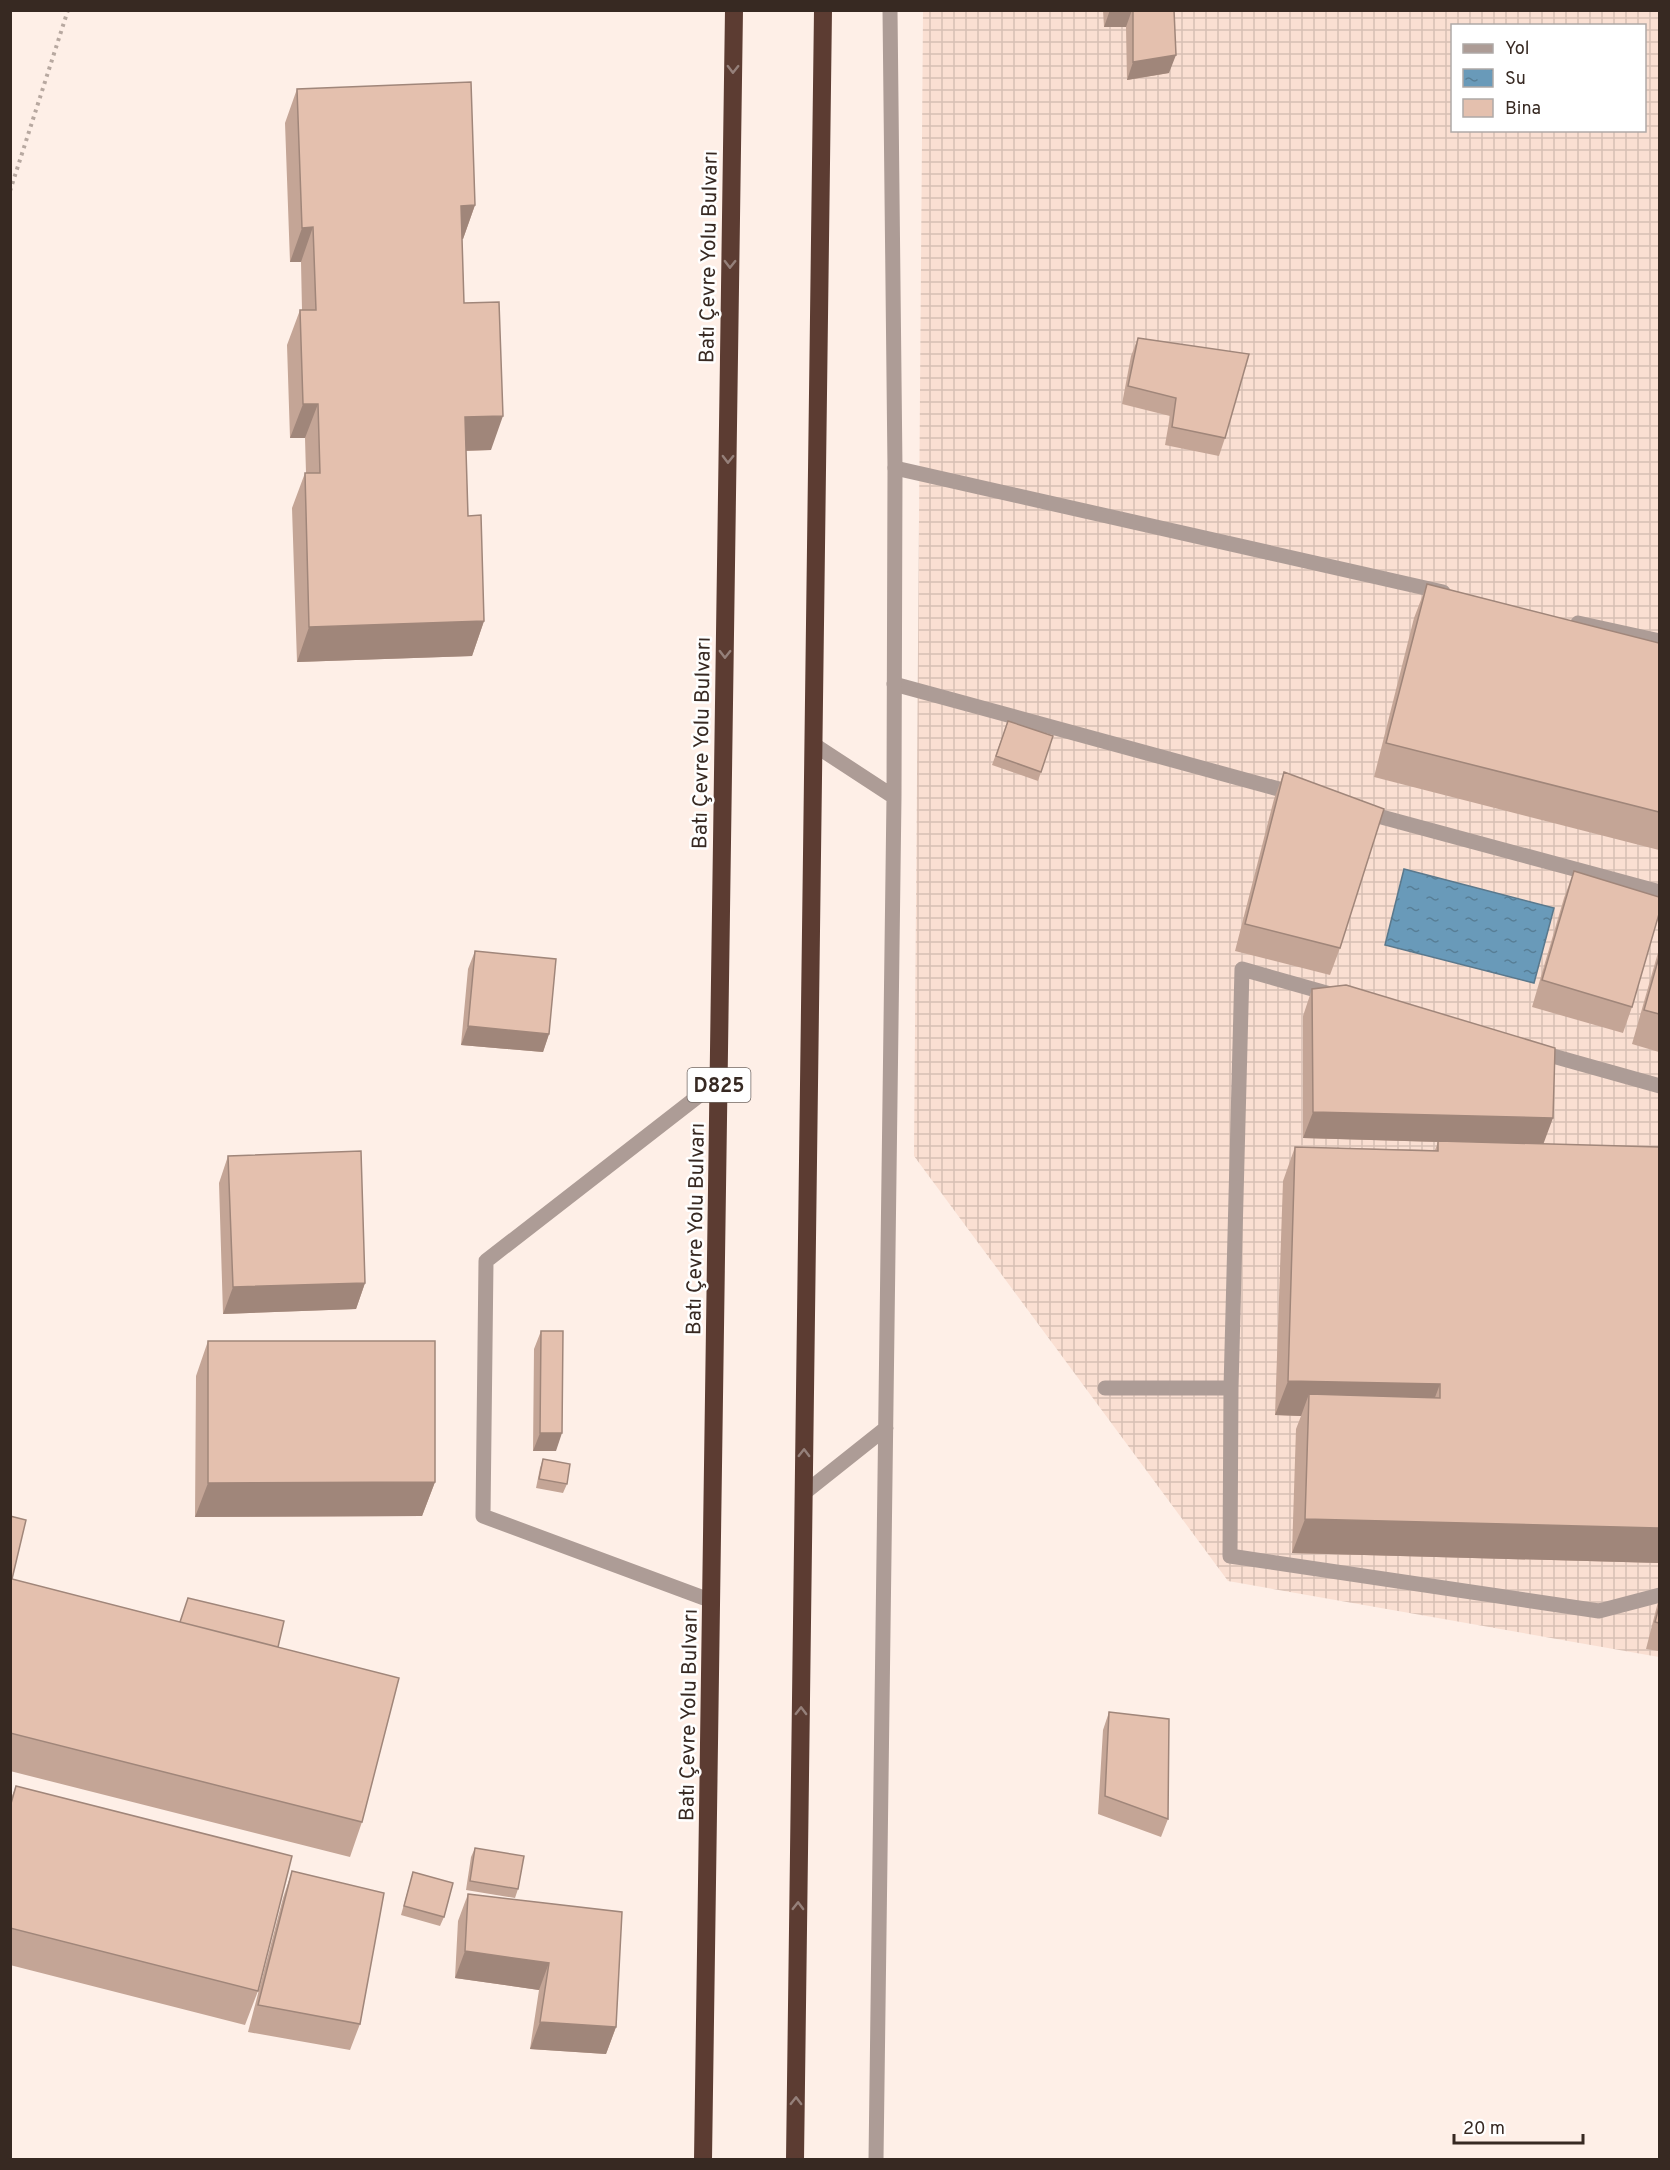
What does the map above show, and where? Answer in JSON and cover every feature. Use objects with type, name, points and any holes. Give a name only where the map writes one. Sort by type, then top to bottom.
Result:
[{"type":"highway","name":"Batı Çevre Yolu Bulvarı","points":[[703,2160],[734,10]]},
{"type":"highway","points":[[795,2160],[823,10]]},
{"type":"street","points":[[876,2160],[894,796],[895,468],[890,10]]},
{"type":"street","points":[[895,468],[1463,597]]},
{"type":"street","points":[[1567,620],[1659,641]]},
{"type":"street","points":[[894,684],[1317,799]]},
{"type":"street","points":[[813,744],[894,796]]},
{"type":"street","points":[[1351,808],[1659,892]]},
{"type":"street","points":[[1343,998],[1242,969],[1231,1388],[1230,1556],[1599,1611],[1659,1595]]},
{"type":"street","points":[[1524,1048],[1659,1086]]},
{"type":"street","points":[[712,1601],[483,1516],[486,1261],[719,1080]]},
{"type":"street","points":[[1105,1388],[1231,1388]]},
{"type":"street","points":[[803,1494],[886,1428]]},
{"type":"path","points":[[10,191],[68,10]]},
{"type":"shaded area","points":[[923,11],[1659,11],[1659,1657],[1228,1581],[914,1156]]},
{"type":"water","points":[[1404,869],[1554,908],[1534,983],[1385,945]]},
{"type":"building","points":[[1133,10],[1174,10],[1176,55],[1133,62]]},
{"type":"building","points":[[471,82],[475,205],[461,206],[464,303],[499,302],[503,416],[465,417],[468,516],[481,515],[484,621],[309,627],[305,473],[320,473],[318,404],[303,404],[300,310],[316,310],[313,227],[302,228],[297,89]]},
{"type":"building","points":[[1138,338],[1249,354],[1225,438],[1172,427],[1176,398],[1128,386]]},
{"type":"building","points":[[1427,584],[1659,643],[1659,812],[1386,743]]},
{"type":"building","points":[[1008,721],[1053,736],[1041,772],[996,756]]},
{"type":"building","points":[[1284,772],[1384,809],[1340,948],[1245,924]]},
{"type":"building","points":[[1574,871],[1659,897],[1659,914],[1632,1007],[1542,980]]},
{"type":"building","points":[[475,951],[556,959],[549,1034],[468,1026]]},
{"type":"building","points":[[1659,957],[1659,1014],[1644,1010]]},
{"type":"building","points":[[1346,985],[1555,1048],[1553,1118],[1313,1112],[1312,989]]},
{"type":"building","points":[[1438,1141],[1659,1147],[1659,1528],[1305,1519],[1309,1394],[1440,1398],[1440,1384],[1288,1381],[1295,1147],[1438,1151]]},
{"type":"building","points":[[361,1151],[365,1283],[233,1287],[228,1156]]},
{"type":"building","points":[[541,1331],[563,1331],[562,1433],[540,1433]]},
{"type":"building","points":[[208,1341],[435,1341],[435,1482],[208,1483]]},
{"type":"building","points":[[543,1459],[570,1464],[567,1484],[539,1479]]},
{"type":"building","points":[[10,1516],[26,1520],[12,1579],[399,1678],[362,1822],[10,1733]]},
{"type":"building","points":[[188,1598],[284,1621],[278,1647],[180,1622]]},
{"type":"building","points":[[1659,1607],[1659,1623],[1655,1622]]},
{"type":"building","points":[[1109,1712],[1169,1719],[1168,1819],[1105,1796]]},
{"type":"building","points":[[16,1786],[292,1856],[258,1991],[10,1928],[10,1807]]},
{"type":"building","points":[[475,1848],[524,1856],[518,1889],[470,1881]]},
{"type":"building","points":[[292,1871],[384,1893],[360,2024],[258,2005]]},
{"type":"building","points":[[413,1872],[453,1883],[444,1917],[404,1906]]},
{"type":"building","points":[[468,1894],[622,1912],[616,2027],[540,2022],[549,1963],[465,1951]]}]
